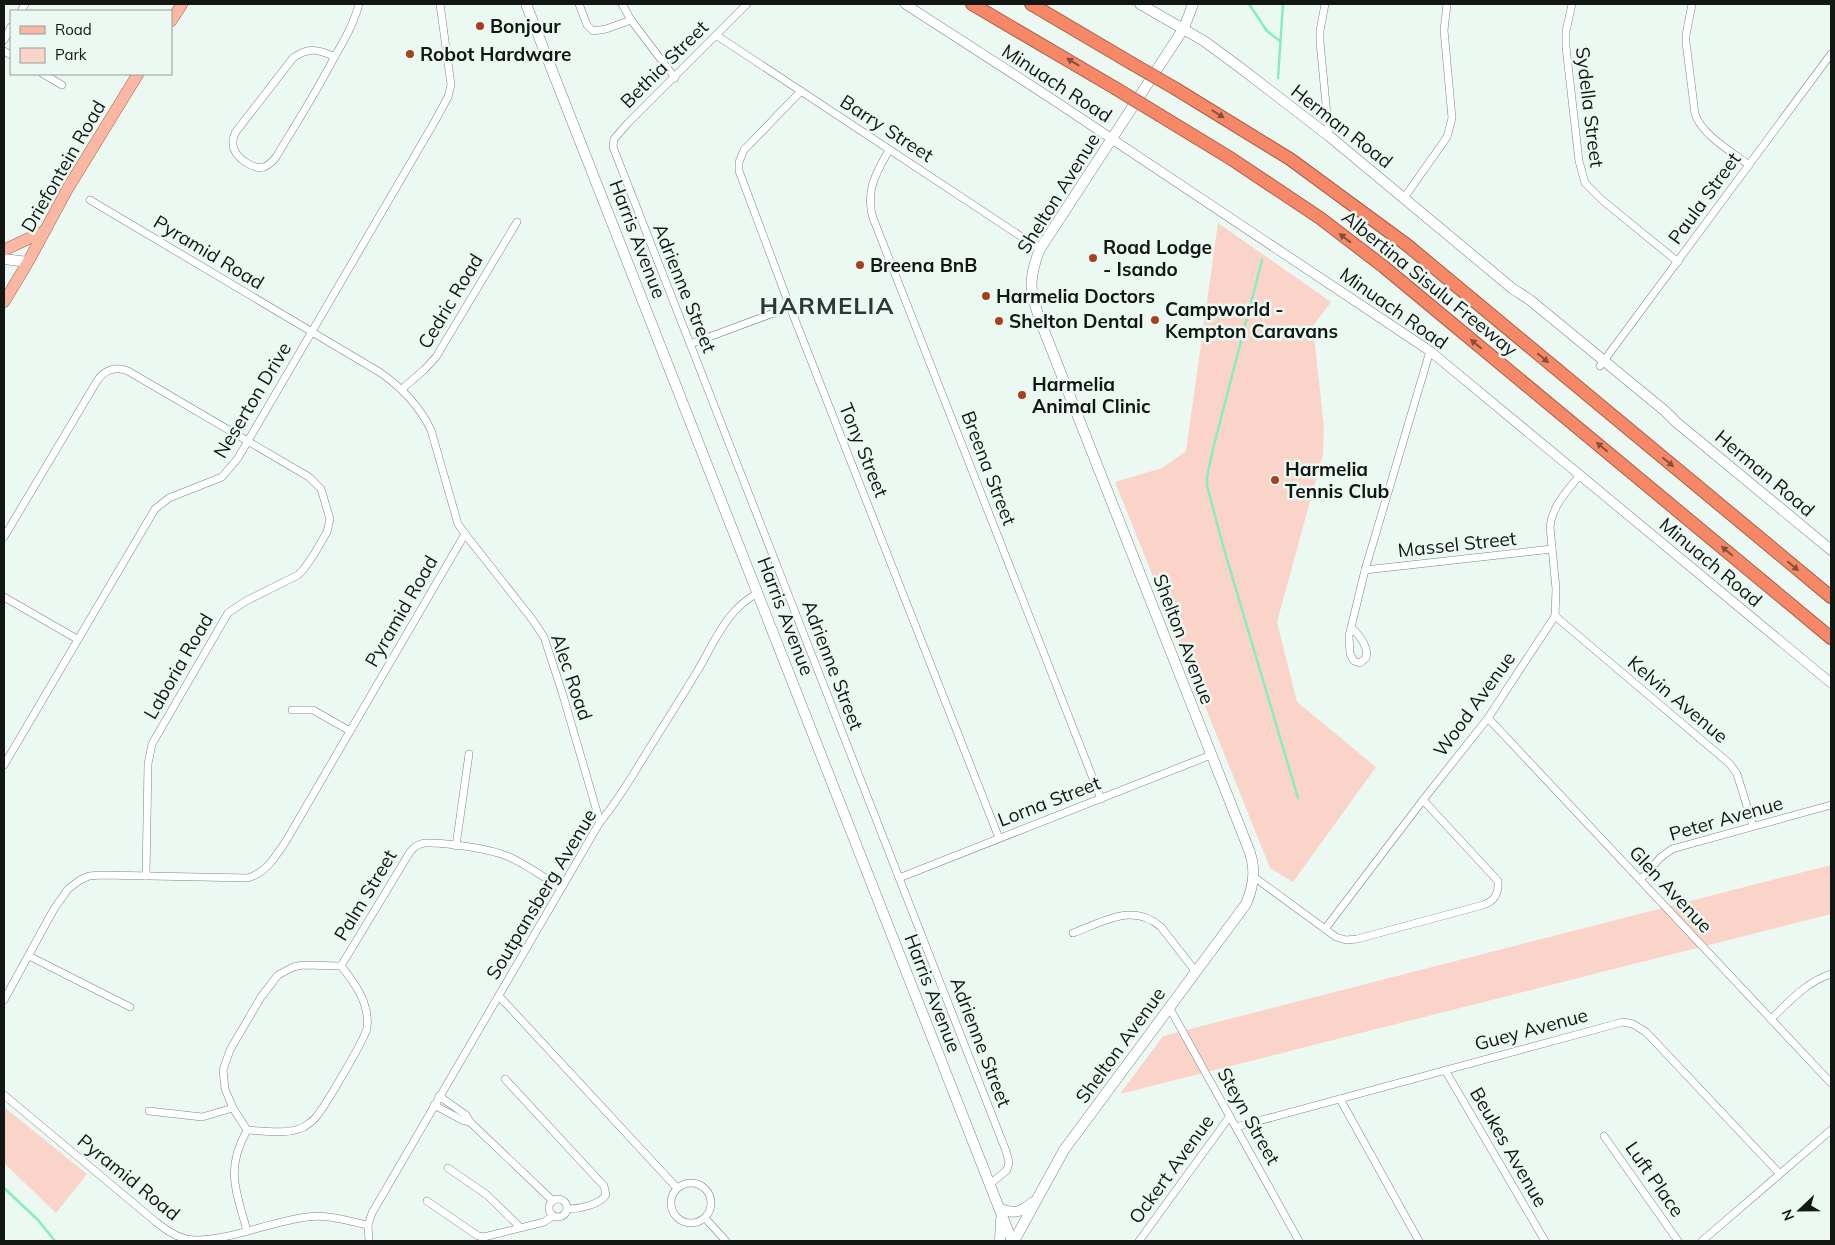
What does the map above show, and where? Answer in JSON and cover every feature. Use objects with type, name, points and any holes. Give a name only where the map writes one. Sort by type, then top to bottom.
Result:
[{"type":"highway","name":"Albertina Sisulu Freeway","points":[[972,4],[1230,158],[1320,218],[1384,268],[1831,638]]},
{"type":"highway","name":"Albertina Sisulu Freeway","points":[[1031,4],[1176,89],[1290,160],[1343,197],[1407,245],[1831,597]]},
{"type":"main road","name":"Harris Avenue","points":[[526,4],[1013,1241]]},
{"type":"main road","name":"Herman Road","points":[[1140,4],[1204,41],[1329,136],[1512,289],[1526,304],[1602,364],[1662,416],[1676,422],[1831,550]]},
{"type":"main road","name":"Shelton Avenue","points":[[1013,1241],[1064,1150],[1246,904],[1254,877],[1249,850],[1035,307],[1031,280],[1032,269],[1040,248],[1184,28],[1193,4]]},
{"type":"main road","points":[[172,19],[182,5]]},
{"type":"main road","name":"Driefontein Road","points":[[4,296],[28,262],[68,188],[137,75]]},
{"type":"main road","points":[[4,250],[45,231]]},
{"type":"main road","points":[[4,259],[28,262]]},
{"type":"main road","points":[[1000,1241],[999,1209],[1010,1213],[1018,1212],[1026,1208],[1037,1197]]},
{"type":"street","points":[[335,57],[322,51],[313,50],[302,52],[293,58],[235,133],[233,146],[240,157],[259,168],[267,166],[273,160],[335,57],[354,22],[359,4]]},
{"type":"street","name":"Neserton Drive","points":[[4,764],[155,509],[169,498],[222,477],[231,468],[313,332],[448,97],[451,80],[440,4]]},
{"type":"street","points":[[579,4],[587,26],[595,32],[630,20]]},
{"type":"street","points":[[622,4],[630,20],[675,78]]},
{"type":"street","name":"Bethia Street","points":[[614,152],[612,145],[615,137],[747,4]]},
{"type":"street","name":"Minuach Road","points":[[905,4],[1112,139],[1430,351],[1831,683]]},
{"type":"street","points":[[1325,4],[1320,42],[1329,136]]},
{"type":"street","points":[[1404,198],[1447,137],[1450,128],[1452,118],[1444,30],[1447,4]]},
{"type":"street","name":"Sydella Street","points":[[1572,4],[1566,31],[1566,47],[1576,143],[1583,179],[1602,200],[1678,262]]},
{"type":"street","points":[[1692,4],[1686,42],[1697,120],[1705,130],[1749,165]]},
{"type":"street","points":[[4,40],[10,29]]},
{"type":"street","name":"Barry Street","points":[[716,35],[1040,248]]},
{"type":"street","name":"Paula Street","points":[[1602,364],[1831,54]]},
{"type":"street","points":[[45,75],[62,85]]},
{"type":"street","name":"Tony Street","points":[[800,91],[744,150],[738,166],[743,184],[790,306],[999,838]]},
{"type":"street","name":"Breena Street","points":[[889,150],[871,186],[870,206],[873,218],[1101,799]]},
{"type":"street","name":"Adrienne Street","points":[[614,152],[1006,1151],[1009,1162],[1007,1170],[990,1184]]},
{"type":"street","name":"Pyramid Road","points":[[4,1000],[54,909],[75,882],[90,876],[248,878],[262,871],[273,860],[465,534],[457,519],[431,430],[425,418],[402,388],[381,373],[313,332],[90,200]]},
{"type":"street","name":"Cedric Road","points":[[402,388],[424,370],[436,357],[517,222]]},
{"type":"street","points":[[690,344],[790,306]]},
{"type":"street","points":[[1352,628],[1365,570],[1430,351]]},
{"type":"street","name":"Laboria Road","points":[[4,537],[97,381],[104,373],[121,368],[167,393],[315,481],[321,489],[330,519],[329,526],[313,556],[298,575],[239,604],[228,613],[152,744],[148,764],[146,876]]},
{"type":"street","name":"Wood Avenue","points":[[1325,929],[1488,718],[1554,616],[1556,589],[1550,527],[1553,512],[1566,491],[1580,474]]},
{"type":"street","name":"Alec Road","points":[[465,534],[544,637],[600,822]]},
{"type":"street","name":"Massel Street","points":[[1365,570],[1552,549]]},
{"type":"street","name":"Soutpansberg Avenue","points":[[368,1225],[376,1206],[434,1104],[600,822],[612,808],[698,670],[723,626],[736,608],[758,593]]},
{"type":"street","points":[[4,597],[77,639]]},
{"type":"street","name":"Kelvin Avenue","points":[[1554,616],[1730,764],[1737,774],[1753,826]]},
{"type":"street","points":[[292,710],[313,710],[350,731]]},
{"type":"street","name":"Glen Avenue","points":[[1488,718],[1831,1083]]},
{"type":"street","points":[[456,846],[469,754]]},
{"type":"street","name":"Lorna Street","points":[[899,878],[1211,755]]},
{"type":"street","points":[[1254,877],[1340,939],[1357,940],[1483,905],[1495,898],[1498,890],[1498,881],[1423,800]]},
{"type":"street","name":"Peter Avenue","points":[[1640,880],[1667,852],[1831,805]]},
{"type":"street","name":"Palm Street","points":[[341,966],[412,849],[427,843],[456,846],[506,856],[523,864],[561,888]]},
{"type":"street","points":[[1073,933],[1124,916],[1133,914],[1141,916],[1161,927],[1196,972]]},
{"type":"street","points":[[29,956],[130,1007]]},
{"type":"street","points":[[315,964],[341,966],[353,980],[363,998],[367,1021],[364,1035],[321,1110],[309,1124],[283,1132],[247,1130],[228,1098],[223,1079],[225,1060],[271,983],[278,975],[293,967],[315,964]]},
{"type":"street","points":[[1771,1018],[1807,985],[1820,977],[1831,974]]},
{"type":"street","points":[[499,996],[677,1188]]},
{"type":"street","name":"Steyn Street","points":[[1169,1007],[1299,1241]]},
{"type":"street","name":"Guey Avenue","points":[[1236,1127],[1618,1022],[1634,1024],[1646,1032],[1779,1173]]},
{"type":"street","name":"Beukes Avenue","points":[[1445,1070],[1545,1241]]},
{"type":"street","points":[[505,1079],[604,1186],[606,1195],[603,1199],[576,1209],[568,1209]]},
{"type":"street","name":"Pyramid Road","points":[[4,1095],[118,1192],[168,1231],[184,1238],[198,1240],[247,1231],[297,1218],[318,1216],[368,1225]]},
{"type":"street","points":[[439,1096],[466,1115],[470,1122],[553,1201]]},
{"type":"street","points":[[1340,1099],[1419,1241]]},
{"type":"street","points":[[434,1104],[462,1120],[470,1122]]},
{"type":"street","points":[[149,1111],[202,1117],[233,1108]]},
{"type":"street","name":"Ockert Avenue","points":[[1139,1241],[1230,1116]]},
{"type":"street","points":[[247,1130],[238,1148],[234,1169],[237,1191],[247,1231]]},
{"type":"street","points":[[1702,1241],[1831,1130]]},
{"type":"street","name":"Luft Place","points":[[1604,1136],[1678,1241]]},
{"type":"street","points":[[448,1168],[486,1195],[520,1227]]},
{"type":"street","points":[[690,1182],[704,1187],[711,1199],[710,1213],[705,1218],[700,1222],[687,1223],[676,1217],[671,1205],[671,1199],[677,1188],[690,1182]]},
{"type":"street","points":[[553,1216],[549,1208],[553,1201],[557,1199],[564,1201],[568,1209]]},
{"type":"street","points":[[427,1201],[478,1236],[490,1236],[544,1222],[553,1216],[563,1217],[568,1209]]},
{"type":"street","points":[[705,1218],[726,1241]]},
{"type":"street","points":[[368,1225],[369,1241]]},
{"type":"green space","points":[[1218,223],[1331,302],[1313,326],[1324,428],[1323,454],[1277,622],[1297,702],[1376,767],[1293,882],[1270,868],[1115,482],[1162,468],[1186,451]]},
{"type":"green space","points":[[1831,865],[1831,914],[1120,1094],[1163,1036]]},
{"type":"green space","points":[[4,1107],[87,1174],[56,1213],[4,1163]]},
{"type":"waterway","points":[[1249,4],[1267,31],[1280,41]]},
{"type":"waterway","points":[[1278,78],[1283,4]]},
{"type":"waterway","points":[[1262,260],[1213,449],[1207,486],[1298,798]]},
{"type":"waterway","points":[[4,1188],[38,1220],[55,1241]]},
{"type":"place","name":"Bonjour","points":[[480,26]]},
{"type":"place","name":"Robot Hardware","points":[[410,54]]},
{"type":"place","name":"Road Lodge - Isando","points":[[1093,258]]},
{"type":"place","name":"Breena BnB","points":[[860,265]]},
{"type":"place","name":"Harmelia Doctors","points":[[986,296]]},
{"type":"place","name":"Campworld - Kempton Caravans","points":[[1155,320]]},
{"type":"place","name":"Shelton Dental","points":[[999,321]]},
{"type":"place","name":"Harmelia Animal Clinic","points":[[1022,395]]},
{"type":"place","name":"Harmelia Tennis Club","points":[[1275,480]]},
{"type":"district","name":"HARMELIA","points":[[827,306]]}]
